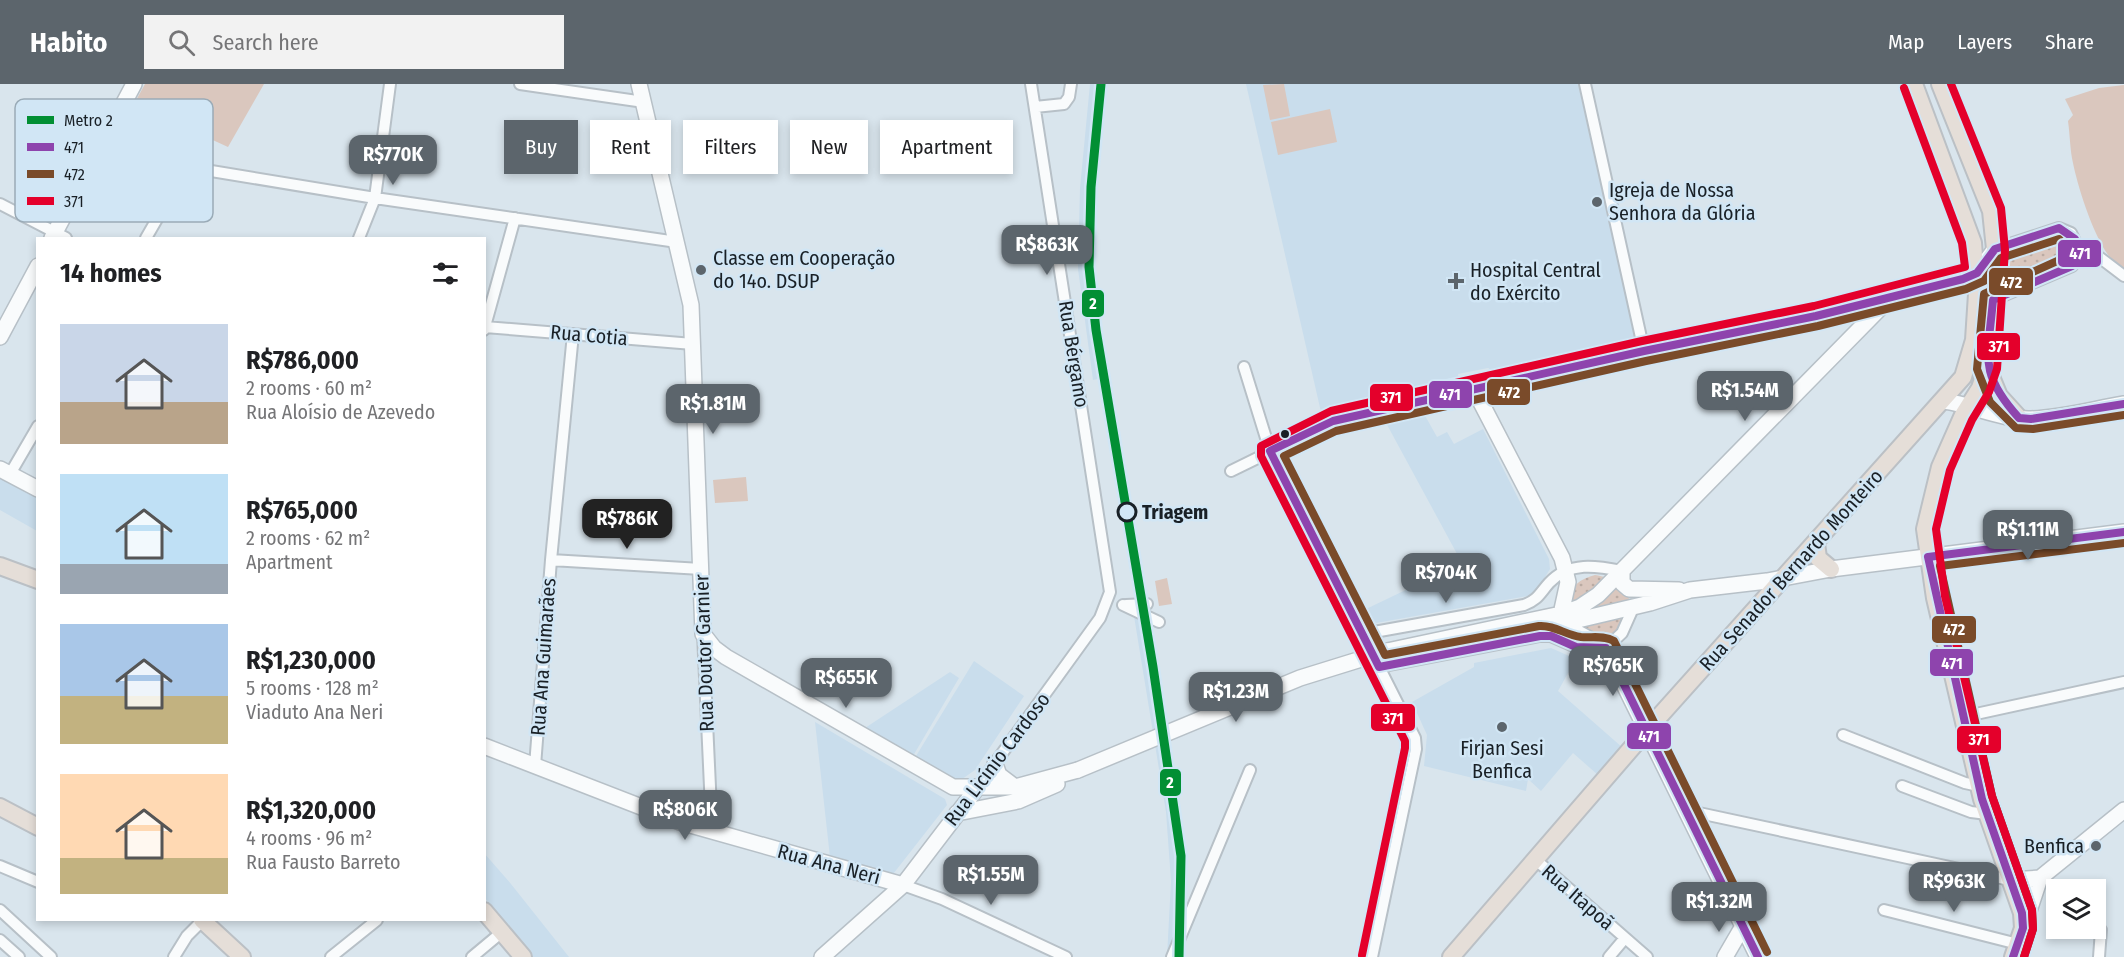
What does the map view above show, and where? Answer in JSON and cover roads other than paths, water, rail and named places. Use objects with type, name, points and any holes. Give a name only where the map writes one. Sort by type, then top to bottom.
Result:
[{"type":"main road","points":[[126,99],[134,84]]},
{"type":"main road","name":"Rua Doutor Garnier","points":[[639,84],[691,305],[703,634]]},
{"type":"main road","name":"Rua Senador Bernardo Monteiro","points":[[1451,957],[1648,729],[1944,401],[1963,377],[1971,354],[1977,273],[1972,240],[1914,84]]},
{"type":"main road","points":[[1940,84],[1991,211],[1995,249],[1993,300],[1986,367],[1980,388],[1968,405],[1940,467],[1927,510],[1924,529],[1962,717],[1979,786],[2019,903],[2018,943]]},
{"type":"main road","points":[[58,237],[65,222]]},
{"type":"main road","points":[[1564,622],[1568,582],[1562,558],[1475,391],[1644,351],[1816,316],[1963,279],[1977,273],[1995,249]]},
{"type":"main road","points":[[0,337],[36,270]]},
{"type":"main road","points":[[1564,622],[1598,595],[1892,296]]},
{"type":"main road","points":[[1986,367],[2000,396],[2019,418]]},
{"type":"main road","points":[[1944,401],[2031,419],[2124,404]]},
{"type":"main road","points":[[5,472],[36,488]]},
{"type":"main road","points":[[1622,571],[1622,583],[1629,590],[1690,590],[1830,569],[2124,532]]},
{"type":"main road","points":[[1816,543],[1818,558],[1830,569]]},
{"type":"main road","points":[[0,566],[36,579]]},
{"type":"main road","points":[[703,634],[714,648],[747,670],[953,787],[1015,787],[1073,772],[1300,678],[1387,651],[1535,619],[1564,622],[1690,590]]},
{"type":"main road","points":[[1564,622],[1606,648],[1648,729],[1685,810],[1758,957]]},
{"type":"main road","name":"Rua Ana Neri","points":[[486,747],[659,814],[903,885]]},
{"type":"main road","points":[[995,765],[999,775],[1015,787]]},
{"type":"main road","points":[[953,787],[957,813],[1018,801],[1055,785],[1073,772]]},
{"type":"main road","name":"Rua Licínio Cardoso","points":[[822,957],[903,885],[977,788]]},
{"type":"main road","points":[[0,807],[36,826]]},
{"type":"main road","points":[[2018,943],[2040,878],[2124,810]]},
{"type":"main road","points":[[2010,880],[2040,878]]},
{"type":"main road","points":[[486,913],[523,957]]},
{"type":"main road","points":[[204,921],[242,957]]},
{"type":"main road","points":[[1725,957],[1743,926]]},
{"type":"street","points":[[359,237],[375,198],[390,84]]},
{"type":"street","points":[[520,84],[644,102]]},
{"type":"street","name":"Rua Bérgamo","points":[[1031,84],[1109,574],[1108,602]]},
{"type":"street","points":[[1035,107],[1064,104],[1069,97],[1071,84]]},
{"type":"street","points":[[1585,84],[1644,351]]},
{"type":"street","points":[[213,172],[677,242]]},
{"type":"street","points":[[0,204],[15,213]]},
{"type":"street","points":[[486,325],[515,218]]},
{"type":"street","points":[[32,222],[58,237]]},
{"type":"street","points":[[147,237],[155,222]]},
{"type":"street","points":[[1995,249],[2059,228],[2071,233],[2081,251],[2081,258]]},
{"type":"street","points":[[1993,300],[2072,266],[2081,258],[2099,257],[2124,276]]},
{"type":"street","name":"Rua Cotia","points":[[486,329],[693,344]]},
{"type":"street","name":"Rua Ana Guimarães","points":[[535,766],[551,560],[573,334]]},
{"type":"street","points":[[1244,367],[1270,451],[1379,667],[1413,728],[1416,749],[1372,957]]},
{"type":"street","points":[[1230,471],[1333,421],[1475,391]]},
{"type":"street","points":[[5,472],[36,429]]},
{"type":"street","points":[[551,560],[701,569]]},
{"type":"street","points":[[1364,634],[1524,605],[1537,600],[1549,583],[1566,571],[1589,565],[1622,571]]},
{"type":"street","points":[[1108,602],[1123,605],[1147,604]]},
{"type":"street","name":"Rua Licínio Cardoso","points":[[977,788],[1100,618],[1108,602]]},
{"type":"street","points":[[1123,605],[1159,622]]},
{"type":"street","points":[[1379,667],[1540,636],[1551,636],[1569,644],[1606,648],[1622,633],[1634,606]]},
{"type":"street","points":[[1564,622],[1569,644]]},
{"type":"street","name":"Rua Doutor Garnier","points":[[703,634],[712,831]]},
{"type":"street","points":[[1962,717],[2124,682]]},
{"type":"street","points":[[1843,735],[1965,783],[1979,786]]},
{"type":"street","points":[[1172,957],[1250,770]]},
{"type":"street","points":[[1902,786],[1971,812],[1987,814]]},
{"type":"street","points":[[1685,810],[2010,880]]},
{"type":"street","name":"Rua Itapoã","points":[[1536,860],[1647,957]]},
{"type":"street","points":[[0,866],[36,881]]},
{"type":"street","points":[[903,885],[942,899],[1066,957]]},
{"type":"street","points":[[0,910],[51,957]]},
{"type":"street","points":[[1884,910],[2018,943]]},
{"type":"street","points":[[174,957],[187,936],[202,921]]},
{"type":"street","points":[[332,957],[376,921]]},
{"type":"street","points":[[472,957],[502,932]]},
{"type":"street","points":[[1609,957],[1625,938]]},
{"type":"street","points":[[2099,957],[2101,939]]},
{"type":"street","points":[[0,940],[19,957]]},
{"type":"metro line","name":"2","points":[[1101,84],[1091,187],[1089,267],[1096,330],[1153,667],[1181,856],[1179,957]]},
{"type":"place","name":"Igreja de Nossa Senhora da Glória","points":[[1597,202]]},
{"type":"place","name":"Classe em Cooperação do 14o. DSUP","points":[[701,270]]},
{"type":"place","name":"Hospital Central do Exército","points":[[1456,281]]},
{"type":"place","name":"Triagem","points":[[1127,512]]},
{"type":"place","name":"Firjan Sesi Benfica","points":[[1502,727]]},
{"type":"place","name":"Benfica","points":[[2096,846]]}]
